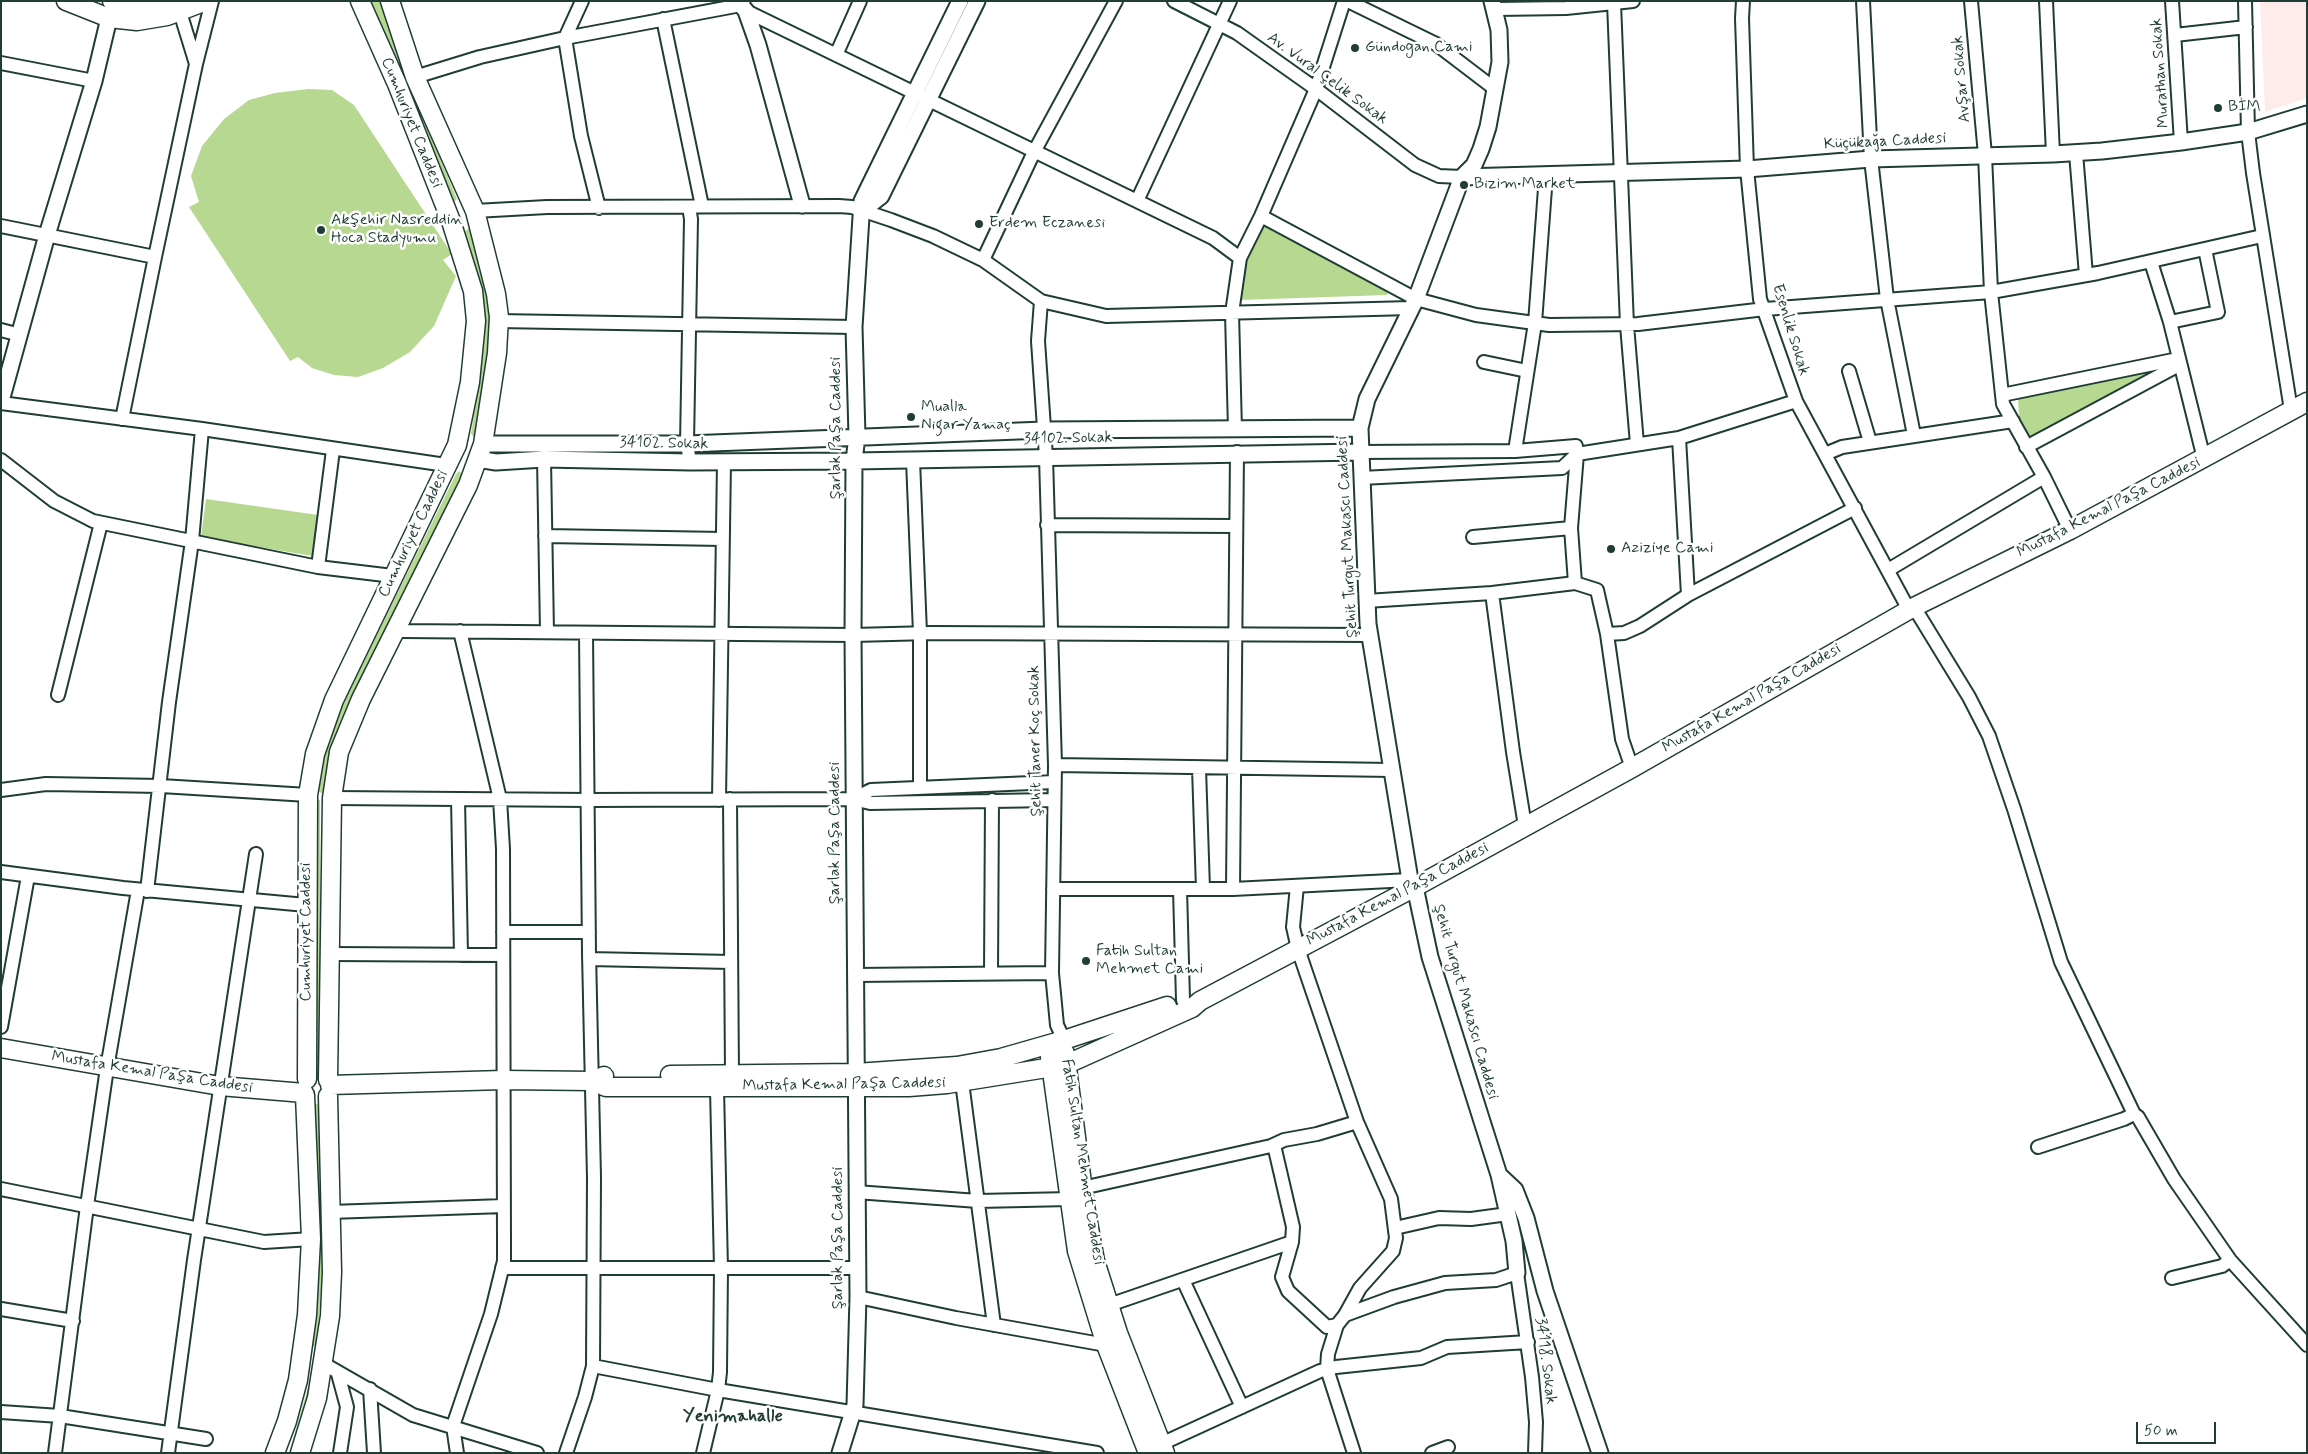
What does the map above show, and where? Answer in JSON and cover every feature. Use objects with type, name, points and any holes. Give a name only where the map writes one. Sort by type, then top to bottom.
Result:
[{"type":"main road","points":[[66,1],[119,7],[174,7],[206,1]]},
{"type":"main road","name":"Cumhuriyet Caddesi","points":[[275,1453],[292,1401],[303,1356],[310,1282],[305,1089],[306,905],[308,796],[315,754],[325,722],[462,430],[470,382],[476,321],[473,291],[452,221],[397,84],[360,1]]},
{"type":"main road","name":"Cumhuriyet Caddesi","points":[[300,1453],[331,1369],[329,1087],[332,798],[343,740],[395,629],[468,485],[480,452],[494,376],[498,322],[496,294],[475,211],[415,77],[390,1]]},
{"type":"main road","points":[[397,84],[415,77]]},
{"type":"main road","points":[[452,221],[475,211]]},
{"type":"main road","name":"Mustafa Kemal Paşa Caddesi","points":[[593,1081],[606,1087],[717,1088],[856,1080],[1001,1058],[1057,1036],[1152,1013],[1191,1000],[1298,949],[1412,883],[1525,826],[1632,768],[1912,609],[2070,530],[2307,402]]},
{"type":"main road","points":[[450,459],[480,452]]},
{"type":"main road","points":[[308,796],[332,798]]},
{"type":"main road","name":"Mustafa Kemal Paşa Caddesi","points":[[329,1087],[503,1080],[593,1081],[605,1076],[732,1075],[856,1080],[909,1087],[962,1082],[1058,1066],[1192,1008],[1191,1000]]},
{"type":"main road","name":"Fatih Sultan Mehmet Caddesi","points":[[1057,1036],[1058,1066],[1076,1193],[1081,1269],[1106,1345],[1158,1450]]},
{"type":"main road","name":"Mustafa Kemal Paşa Caddesi","points":[[1,1048],[107,1068],[220,1086],[305,1089]]},
{"type":"main road","points":[[312,1075],[319,1075],[329,1087],[318,1102],[311,1100],[305,1089],[312,1075]]},
{"type":"main road","name":"Fatih Sultan Mehmet Caddesi","points":[[1076,1193],[1109,1305],[1158,1450]]},
{"type":"main road","points":[[303,1356],[331,1369]]},
{"type":"street","points":[[122,420],[196,64],[212,1]]},
{"type":"street","points":[[582,1],[565,38],[581,136],[599,208]]},
{"type":"street","points":[[836,55],[860,1]]},
{"type":"street","points":[[862,212],[882,196],[960,1]]},
{"type":"street","points":[[922,97],[977,1]]},
{"type":"street","points":[[983,260],[1034,152],[1116,1]]},
{"type":"street","name":"Av. Vural Çelik Sokak","points":[[1174,1],[1237,33],[1316,89],[1415,164],[1439,176],[1462,177]]},
{"type":"street","points":[[1137,201],[1230,1]]},
{"type":"street","points":[[1235,430],[1232,313],[1240,258],[1261,216],[1316,89],[1344,1]]},
{"type":"street","points":[[1348,1],[1436,44],[1495,89]]},
{"type":"street","points":[[1494,5],[1566,5],[1633,1]]},
{"type":"street","name":"Esenlik Sokak","points":[[1743,1],[1747,169],[1760,299],[1796,401],[1888,570],[1969,696],[1988,736],[2014,809],[2061,962],[2134,1114],[2138,1117],[2174,1179],[2230,1260],[2307,1345]]},
{"type":"street","points":[[1863,1],[1871,159],[1886,298],[1914,435]]},
{"type":"street","name":"Avşar Sokak","points":[[1971,1],[1985,155],[1991,292],[2003,404],[2044,477],[2070,530]]},
{"type":"street","points":[[2046,1],[2053,154]]},
{"type":"street","name":"Murathan Sokak","points":[[2172,1],[2181,142]]},
{"type":"street","points":[[2245,1],[2248,132],[2262,236],[2291,410]]},
{"type":"street","points":[[1614,3],[1627,325],[1637,444]]},
{"type":"street","name":"Şehit Turgut Makascı Caddesi","points":[[1494,5],[1500,44],[1500,62],[1481,149],[1474,165],[1462,177],[1413,303],[1367,399],[1360,428],[1360,452],[1366,601],[1370,636],[1412,883],[1430,957],[1498,1175],[1508,1214],[1517,1273]]},
{"type":"street","points":[[415,77],[480,56],[663,19],[743,6],[836,55],[1213,238],[1240,258]]},
{"type":"street","points":[[743,6],[758,45],[802,205]]},
{"type":"street","points":[[119,7],[94,81],[47,235],[1,402],[122,420],[202,429],[333,450],[450,459]]},
{"type":"street","points":[[174,7],[196,64]]},
{"type":"street","points":[[663,19],[695,206],[691,219],[687,444],[690,462]]},
{"type":"street","points":[[2175,35],[2246,27]]},
{"type":"street","points":[[1,63],[94,81]]},
{"type":"street","name":"Küçükağa Caddesi","points":[[1462,177],[1747,169],[1871,159],[2076,153],[2181,142],[2248,132],[2307,114]]},
{"type":"street","points":[[2076,153],[2086,275]]},
{"type":"street","points":[[1515,451],[1535,323],[1546,175]]},
{"type":"street","points":[[475,211],[548,207],[839,206],[914,228],[983,260],[1041,301],[1106,316],[1232,313],[1413,303],[1476,315],[1549,325],[1627,325],[1764,308],[1991,292],[2150,262],[2262,236]]},
{"type":"street","name":"Şarlak Paşa Caddesi","points":[[840,1453],[853,1412],[858,1297],[856,1268],[853,635],[854,461],[857,436],[854,327],[862,212]]},
{"type":"street","points":[[1261,216],[1413,303]]},
{"type":"street","points":[[1,226],[155,257]]},
{"type":"street","points":[[2170,322],[2218,312],[2205,249]]},
{"type":"street","points":[[2150,262],[2170,322],[2204,459]]},
{"type":"street","name":"Şehit Taner Koç Sokak","points":[[1041,301],[1038,340],[1046,457],[1055,766],[1052,973],[1057,1036]]},
{"type":"street","points":[[498,322],[854,327]]},
{"type":"street","points":[[1,330],[20,335]]},
{"type":"street","points":[[1484,362],[1527,371]]},
{"type":"street","points":[[2002,395],[2179,362]]},
{"type":"street","points":[[2026,447],[2179,362]]},
{"type":"street","points":[[1849,370],[1870,442]]},
{"type":"street","points":[[1361,478],[1562,468],[1577,454],[1679,438],[1796,401]]},
{"type":"street","points":[[1825,454],[1842,447],[1870,442],[2014,421]]},
{"type":"street","name":"34102. Sokak","points":[[480,452],[1044,430],[1360,428]]},
{"type":"street","points":[[56,1453],[87,1206],[107,1068],[161,786],[169,702],[192,541],[202,429]]},
{"type":"street","points":[[1679,438],[1688,595]]},
{"type":"street","points":[[1360,452],[1515,451],[1576,446],[1571,528],[1575,583]]},
{"type":"street","points":[[318,567],[333,450]]},
{"type":"street","name":"34102. Sokak","points":[[480,452],[496,462],[544,459],[690,462],[854,461],[1237,452],[1360,452]]},
{"type":"street","points":[[1233,889],[1237,452]]},
{"type":"street","points":[[544,459],[547,632]]},
{"type":"street","points":[[1,460],[54,501],[93,521],[318,567],[393,576]]},
{"type":"street","points":[[913,460],[920,633],[920,788]]},
{"type":"street","points":[[724,462],[722,634],[724,799],[731,962],[732,1075]]},
{"type":"street","points":[[1888,570],[2044,477]]},
{"type":"street","points":[[1607,634],[1624,633],[1640,626],[1688,595],[1855,508]]},
{"type":"street","points":[[58,695],[101,523]]},
{"type":"street","points":[[1047,525],[1235,526]]},
{"type":"street","points":[[1473,537],[1571,528]]},
{"type":"street","points":[[545,536],[723,539]]},
{"type":"street","points":[[1366,601],[1492,593],[1575,583],[1597,590],[1607,634],[1622,739],[1632,768]]},
{"type":"street","points":[[1492,593],[1513,752],[1525,826]]},
{"type":"street","points":[[395,629],[460,632],[853,635],[920,633],[1370,636]]},
{"type":"street","points":[[457,1453],[453,1426],[491,1314],[502,1268],[504,1206],[503,932],[500,799],[460,632]]},
{"type":"street","points":[[566,1453],[585,1397],[593,1366],[593,1081],[589,959],[586,633]]},
{"type":"street","points":[[1055,766],[1392,770]]},
{"type":"street","points":[[1199,768],[1203,889]]},
{"type":"street","points":[[854,799],[871,790],[1054,782]]},
{"type":"street","points":[[1,790],[46,784],[161,786],[308,796]]},
{"type":"street","points":[[332,798],[588,800],[854,799],[870,803],[1054,800]]},
{"type":"street","points":[[458,799],[461,955]]},
{"type":"street","points":[[992,800],[992,973]]},
{"type":"street","points":[[168,1453],[220,1086],[256,854]]},
{"type":"street","points":[[1,872],[142,890],[306,905]]},
{"type":"street","points":[[1,1027],[28,876]]},
{"type":"street","points":[[1053,889],[1180,890],[1412,883]]},
{"type":"street","points":[[1297,886],[1293,927],[1298,949],[1357,1122],[1391,1200],[1395,1228],[1396,1238],[1392,1251],[1360,1288],[1337,1326],[1328,1354],[1327,1369],[1354,1453]]},
{"type":"street","points":[[1180,890],[1191,1000]]},
{"type":"street","points":[[503,932],[589,932]]},
{"type":"street","points":[[330,954],[503,955]]},
{"type":"street","points":[[589,959],[731,962]]},
{"type":"street","points":[[855,975],[1052,973]]},
{"type":"street","points":[[962,1082],[994,1325]]},
{"type":"street","points":[[703,1453],[718,1390],[721,1269],[717,1088]]},
{"type":"street","points":[[2038,1147],[2134,1114]]},
{"type":"street","points":[[856,1192],[978,1201],[1076,1193],[1274,1145],[1284,1140],[1317,1134],[1357,1122]]},
{"type":"street","points":[[1274,1145],[1293,1227],[1292,1242],[1282,1276],[1288,1291],[1328,1327],[1337,1326]]},
{"type":"street","name":"Şehit Turgut Makascı Caddesi","points":[[1498,1175],[1515,1190],[1526,1218],[1545,1291],[1600,1453]]},
{"type":"street","points":[[1,1189],[264,1242],[310,1238]]},
{"type":"street","points":[[330,1212],[504,1206]]},
{"type":"street","points":[[1395,1228],[1439,1218],[1471,1219],[1508,1214]]},
{"type":"street","points":[[1109,1305],[1292,1242]]},
{"type":"street","points":[[2172,1278],[2222,1266],[2230,1260]]},
{"type":"street","points":[[502,1268],[593,1270],[856,1268]]},
{"type":"street","points":[[1345,1315],[1394,1297],[1446,1283],[1496,1280],[1517,1273]]},
{"type":"street","name":"34118. Sokak","points":[[1517,1273],[1528,1342],[1536,1422],[1535,1453]]},
{"type":"street","points":[[1184,1280],[1242,1407]]},
{"type":"street","points":[[858,1297],[994,1325],[1106,1345]]},
{"type":"street","points":[[1,1309],[73,1321]]},
{"type":"street","points":[[1158,1450],[1242,1407],[1327,1369],[1421,1358],[1447,1347],[1528,1342]]},
{"type":"street","points":[[593,1366],[718,1390],[1097,1453]]},
{"type":"street","points":[[331,1369],[370,1389],[413,1415],[537,1453]]},
{"type":"street","points":[[331,1369],[347,1407],[340,1453]]},
{"type":"street","points":[[370,1389],[374,1453]]},
{"type":"street","points":[[1,1412],[60,1416],[170,1435],[206,1439]]},
{"type":"street","points":[[1432,1453],[1448,1446]]},
{"type":"shaded area","points":[[2260,1],[2307,1],[2307,98],[2265,112]]},
{"type":"green space","points":[[370,1],[380,1],[406,69],[401,73],[399,72]]},
{"type":"green space","points":[[409,85],[457,199],[452,203],[407,86]]},
{"type":"green space","name":"Akşehir Nasreddin Hoca Stadyumu","points":[[308,89],[332,90],[354,105],[452,254],[443,260],[456,276],[434,326],[410,352],[383,368],[358,377],[334,375],[312,368],[298,357],[290,361],[189,207],[199,202],[191,176],[202,146],[224,119],[249,100],[275,93]]},
{"type":"green space","points":[[1264,225],[1389,288],[1387,295],[1240,300],[1245,261]]},
{"type":"green space","points":[[469,228],[492,301],[488,367],[476,436],[474,437],[471,434],[481,366],[485,315],[480,283],[464,232]]},
{"type":"green space","points":[[2163,366],[2028,438],[2019,417],[2018,397]]},
{"type":"green space","points":[[459,471],[463,475],[339,728],[333,744],[325,792],[321,793],[319,791],[326,750],[341,708]]},
{"type":"green space","points":[[206,499],[318,515],[312,556],[201,537]]},
{"type":"green space","points":[[320,800],[320,1063],[317,1059],[317,1004],[314,969],[315,801]]},
{"type":"green space","points":[[316,1104],[319,1104],[320,1107],[324,1249],[317,1344],[313,1347],[311,1346]]},
{"type":"green space","points":[[314,1372],[296,1453],[289,1453],[312,1374]]},
{"type":"place","name":"Gündogan Cami","points":[[1355,48]]},
{"type":"place","name":"BİM","points":[[2218,108]]},
{"type":"place","name":"Bizim Market","points":[[1464,185]]},
{"type":"place","name":"Erdem Eczanesi","points":[[979,224]]},
{"type":"place","name":"Akşehir Nasreddin Hoca Stadyumu","points":[[321,230]]},
{"type":"place","name":"Mualla Nigar Yamaç","points":[[911,417]]},
{"type":"place","name":"Aziziye Cami","points":[[1611,549]]},
{"type":"place","name":"Fatih Sultan Mehmet Cami","points":[[1086,961]]},
{"type":"district","name":"Yenimahalle","points":[[733,1417]]}]
